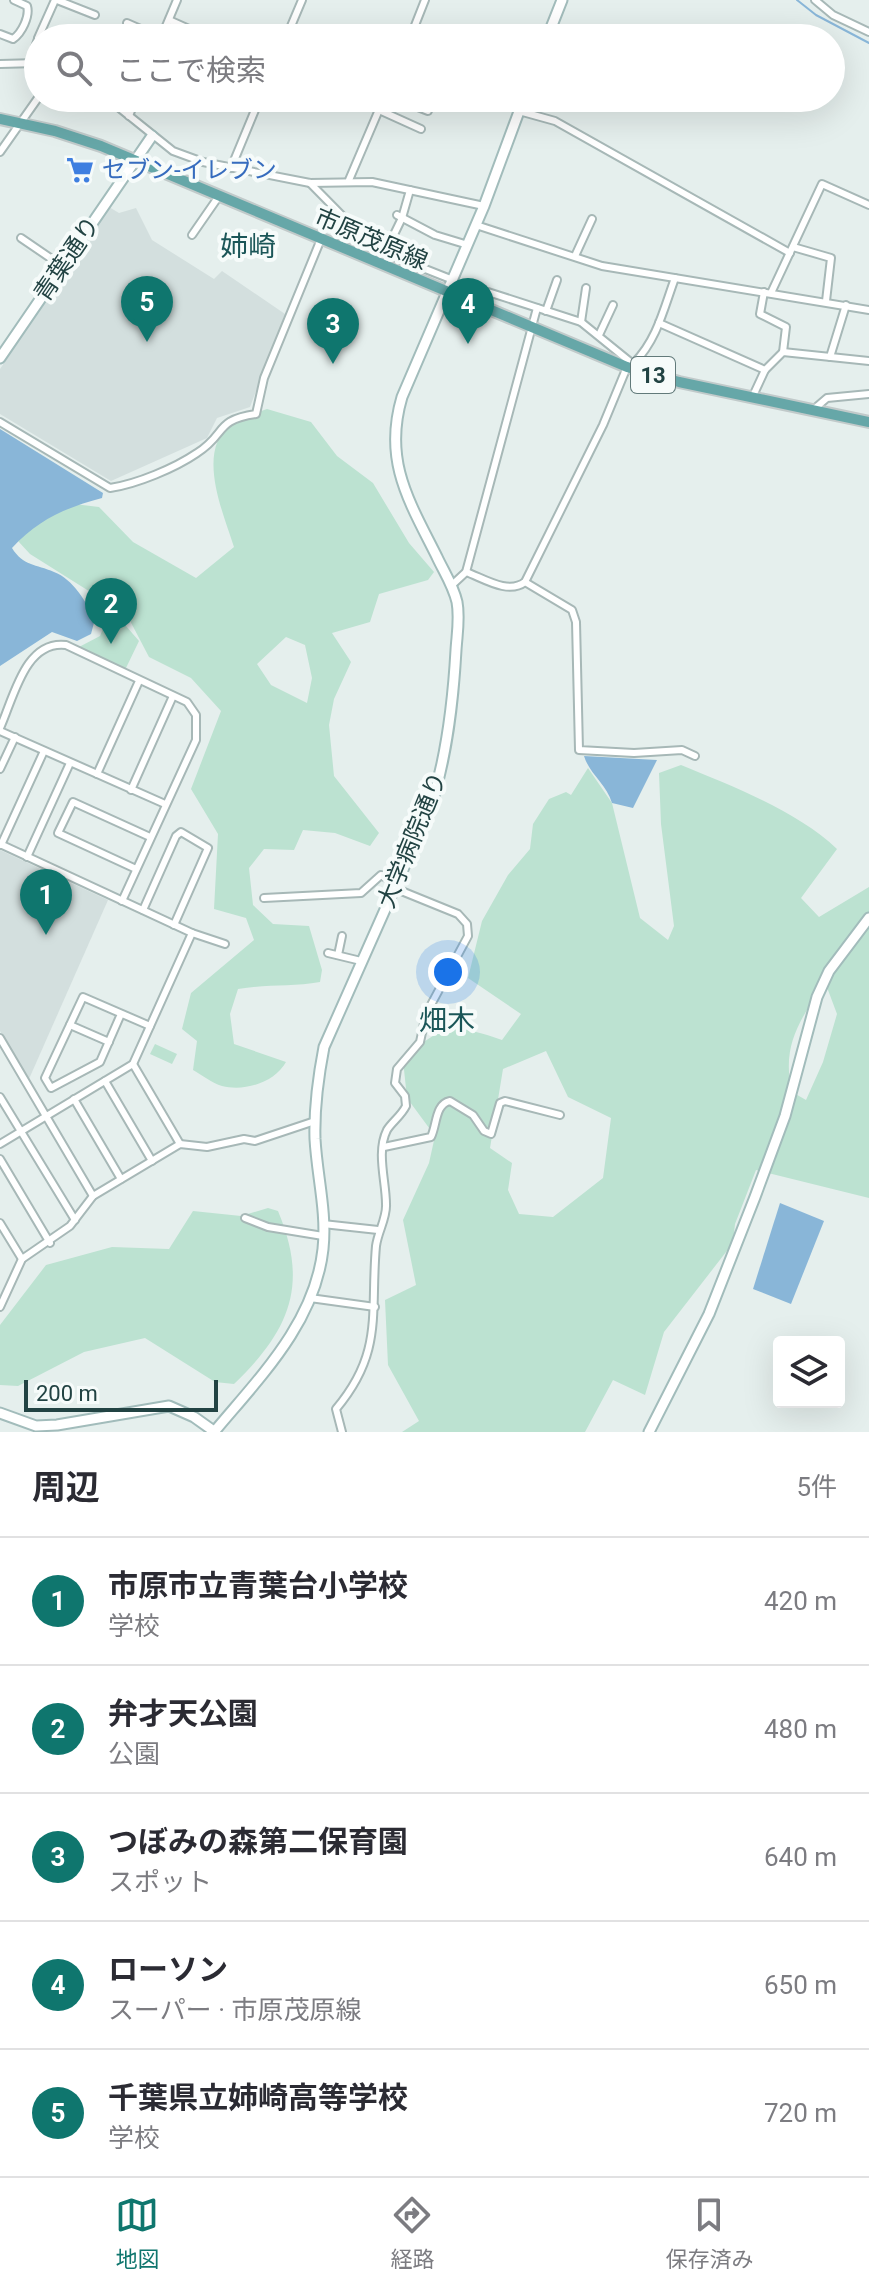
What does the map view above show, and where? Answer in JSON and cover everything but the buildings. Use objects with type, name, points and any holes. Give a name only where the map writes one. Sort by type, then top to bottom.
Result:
[{"type":"main road","name":"市原茂原線","points":[[0,119],[78,137],[532,329],[634,367],[752,398],[869,422]]},
{"type":"street","points":[[0,34],[13,39],[19,35],[29,12],[27,6],[14,0]]},
{"type":"street","points":[[45,24],[56,0],[95,15]]},
{"type":"street","points":[[167,24],[177,0]]},
{"type":"street","points":[[292,24],[302,0]]},
{"type":"street","points":[[416,24],[425,0]]},
{"type":"street","points":[[553,24],[562,0]]},
{"type":"street","points":[[815,0],[833,15],[869,32]]},
{"type":"street","points":[[169,20],[178,24]]},
{"type":"street","points":[[0,64],[24,64]]},
{"type":"street","points":[[0,152],[28,112]]},
{"type":"street","points":[[124,112],[173,151],[231,168],[310,183],[349,180],[484,206]]},
{"type":"street","points":[[129,116],[131,112]]},
{"type":"street","points":[[231,168],[254,112]]},
{"type":"street","points":[[349,180],[378,112]]},
{"type":"street","points":[[383,112],[421,129]]},
{"type":"street","name":"大学病院通り","points":[[215,1432],[281,1350],[310,1298],[320,1265],[323,1236],[315,1121],[316,1086],[324,1047],[443,769],[459,623],[452,585],[403,487],[393,450],[394,425],[402,397],[484,206],[519,112]]},
{"type":"street","points":[[523,112],[555,121],[791,250],[831,258],[826,301]]},
{"type":"street","name":"青葉通り","points":[[0,358],[152,136]]},
{"type":"street","points":[[310,183],[368,242],[385,253],[453,280]]},
{"type":"street","points":[[752,398],[765,370],[783,352],[786,327],[760,314],[822,184],[869,205]]},
{"type":"street","points":[[379,264],[410,190]]},
{"type":"street","points":[[192,235],[219,196]]},
{"type":"street","points":[[399,217],[468,245]]},
{"type":"street","points":[[575,256],[592,219]]},
{"type":"street","points":[[476,225],[602,266],[869,310]]},
{"type":"street","points":[[21,238],[62,266]]},
{"type":"street","points":[[0,422],[110,488],[196,454],[212,441],[222,425],[234,417],[256,414],[264,378],[321,239]]},
{"type":"street","points":[[466,572],[503,586],[520,586],[525,582],[603,425],[659,323],[675,278]]},
{"type":"street","points":[[546,311],[557,280]]},
{"type":"street","points":[[581,322],[586,288]]},
{"type":"street","points":[[488,292],[581,322],[634,367]]},
{"type":"street","points":[[599,335],[613,305]]},
{"type":"street","points":[[830,357],[846,305]]},
{"type":"street","points":[[452,585],[466,572],[537,308]]},
{"type":"street","points":[[659,323],[765,370]]},
{"type":"street","points":[[783,352],[869,361]]},
{"type":"street","points":[[813,410],[827,398],[869,394]]},
{"type":"street","points":[[525,582],[572,610],[576,622],[579,750],[634,753],[682,750],[695,756]]},
{"type":"street","points":[[122,901],[165,804],[199,726],[187,702],[66,645],[43,647],[32,657],[0,729],[165,804]]},
{"type":"street","points":[[97,774],[139,681]]},
{"type":"street","points":[[131,790],[173,696]]},
{"type":"street","points":[[0,769],[15,737]]},
{"type":"street","points":[[44,751],[0,844],[174,925],[225,944]]},
{"type":"street","points":[[27,857],[70,763]]},
{"type":"street","points":[[136,869],[58,833],[73,802],[150,837]]},
{"type":"street","points":[[143,910],[176,836],[181,832],[204,842],[208,848],[174,925]]},
{"type":"street","points":[[264,898],[361,893],[381,875],[395,886],[458,914],[467,924],[468,936],[426,1014],[420,1042],[397,1069],[395,1083],[405,1096],[406,1106],[387,1129],[384,1147],[382,1168],[387,1207],[378,1230],[373,1278],[375,1325],[364,1369],[336,1409],[343,1430]]},
{"type":"street","points":[[649,1432],[709,1314],[750,1212],[785,1116],[817,997],[829,971],[869,918]]},
{"type":"street","points":[[0,1144],[133,1064],[192,933]]},
{"type":"street","points":[[338,955],[342,936]]},
{"type":"street","points":[[328,953],[361,961]]},
{"type":"street","points":[[121,1014],[100,1062],[51,1088],[45,1078],[83,997],[150,1026]]},
{"type":"street","points":[[70,1025],[109,1042]]},
{"type":"street","points":[[0,1038],[2,1048],[47,1116],[93,1196]]},
{"type":"street","points":[[133,1064],[180,1144]]},
{"type":"street","points":[[105,1081],[152,1161]]},
{"type":"street","points":[[0,1097],[75,1220]]},
{"type":"street","points":[[74,1099],[121,1179]]},
{"type":"street","points":[[384,1147],[431,1137],[439,1108],[444,1102],[450,1101],[473,1115],[484,1131],[491,1134],[500,1103],[505,1101],[560,1115]]},
{"type":"street","points":[[0,1307],[22,1259],[50,1243],[75,1220],[93,1196],[180,1144],[207,1147],[244,1139],[255,1141],[315,1121]]},
{"type":"street","points":[[0,1159],[50,1243]]},
{"type":"street","points":[[245,1218],[268,1227],[323,1236]]},
{"type":"street","points":[[0,1223],[22,1259]]},
{"type":"street","points":[[323,1224],[378,1230]]},
{"type":"street","points":[[310,1298],[375,1307]]},
{"type":"street","points":[[0,1413],[36,1426],[169,1406],[194,1417],[215,1432]]},
{"type":"street","points":[[79,1432],[83,1421]]},
{"type":"shaded area","points":[[109,207],[119,213],[136,208],[152,240],[214,279],[222,271],[285,314],[250,407],[217,418],[207,438],[111,481],[0,414],[0,369]]},
{"type":"shaded area","points":[[0,850],[108,900],[29,1079],[0,1031]]},
{"type":"green space","points":[[267,409],[311,422],[337,456],[373,483],[409,543],[434,572],[428,580],[379,594],[370,622],[332,633],[351,662],[334,699],[329,725],[334,776],[379,833],[370,846],[335,833],[303,830],[294,850],[264,849],[249,868],[253,905],[273,924],[309,926],[322,970],[320,982],[238,989],[230,1014],[234,1044],[286,1062],[267,1080],[231,1088],[193,1070],[197,1041],[182,1029],[191,993],[254,940],[246,918],[214,909],[218,834],[191,789],[221,711],[191,678],[149,657],[127,615],[30,554],[18,541],[32,525],[74,504],[99,507],[133,542],[196,578],[234,547],[215,482],[215,449],[221,435],[232,423]],"holes":[[[286,637],[305,645],[312,678],[307,703],[271,685],[257,664]]]},
{"type":"green space","points":[[109,614],[126,626],[139,641],[125,670],[79,647],[100,636]]},
{"type":"green space","points":[[681,765],[721,782],[784,811],[837,849],[801,898],[819,917],[869,887],[869,1198],[756,1170],[735,1224],[733,1243],[664,1332],[645,1395],[613,1380],[585,1432],[402,1432],[419,1421],[388,1365],[385,1300],[416,1285],[403,1220],[429,1163],[435,1136],[407,1098],[403,1060],[428,1039],[448,1030],[470,1030],[502,1040],[521,1014],[468,978],[482,921],[508,875],[530,849],[533,824],[549,799],[566,792],[571,795],[588,768],[612,803],[640,918],[668,940],[674,926],[661,824],[659,773]],"holes":[[[825,982],[837,1014],[823,1062],[806,1100],[792,1092],[789,1075],[791,1047],[801,1021]],[[546,1051],[568,1097],[611,1118],[603,1178],[553,1217],[519,1214],[508,1190],[512,1163],[490,1148],[503,1069]]]},
{"type":"green space","points":[[155,1044],[177,1054],[172,1064],[150,1054]]},
{"type":"green space","points":[[268,1208],[278,1211],[287,1237],[292,1262],[289,1305],[269,1345],[234,1384],[215,1382],[145,1338],[84,1352],[18,1386],[0,1385],[0,1325],[46,1265],[112,1247],[169,1249],[193,1211],[241,1216]]},
{"type":"water","points":[[0,429],[103,493],[102,498],[43,522],[12,548],[25,561],[61,575],[73,585],[95,619],[91,634],[77,641],[52,632],[0,666]]},
{"type":"water","points":[[584,756],[657,760],[633,808],[612,803]]},
{"type":"water","points":[[780,1203],[824,1221],[791,1304],[753,1289]]},
{"type":"waterway","points":[[797,0],[833,24]]},
{"type":"waterway","points":[[845,30],[869,43]]},
{"type":"place","name":"セブン-イレブン","points":[[80,170]]},
{"type":"place","name":"千葉県立姉崎高等学校","points":[[147,342]]},
{"type":"place","name":"ローソン","points":[[468,344]]},
{"type":"place","name":"つぼみの森第二保育園","points":[[333,364]]},
{"type":"place","name":"弁才天公園","points":[[111,644]]},
{"type":"place","name":"市原市立青葉台小学校","points":[[46,935]]},
{"type":"district","name":"姉崎","points":[[248,246]]},
{"type":"district","name":"畑木","points":[[447,1020]]}]
